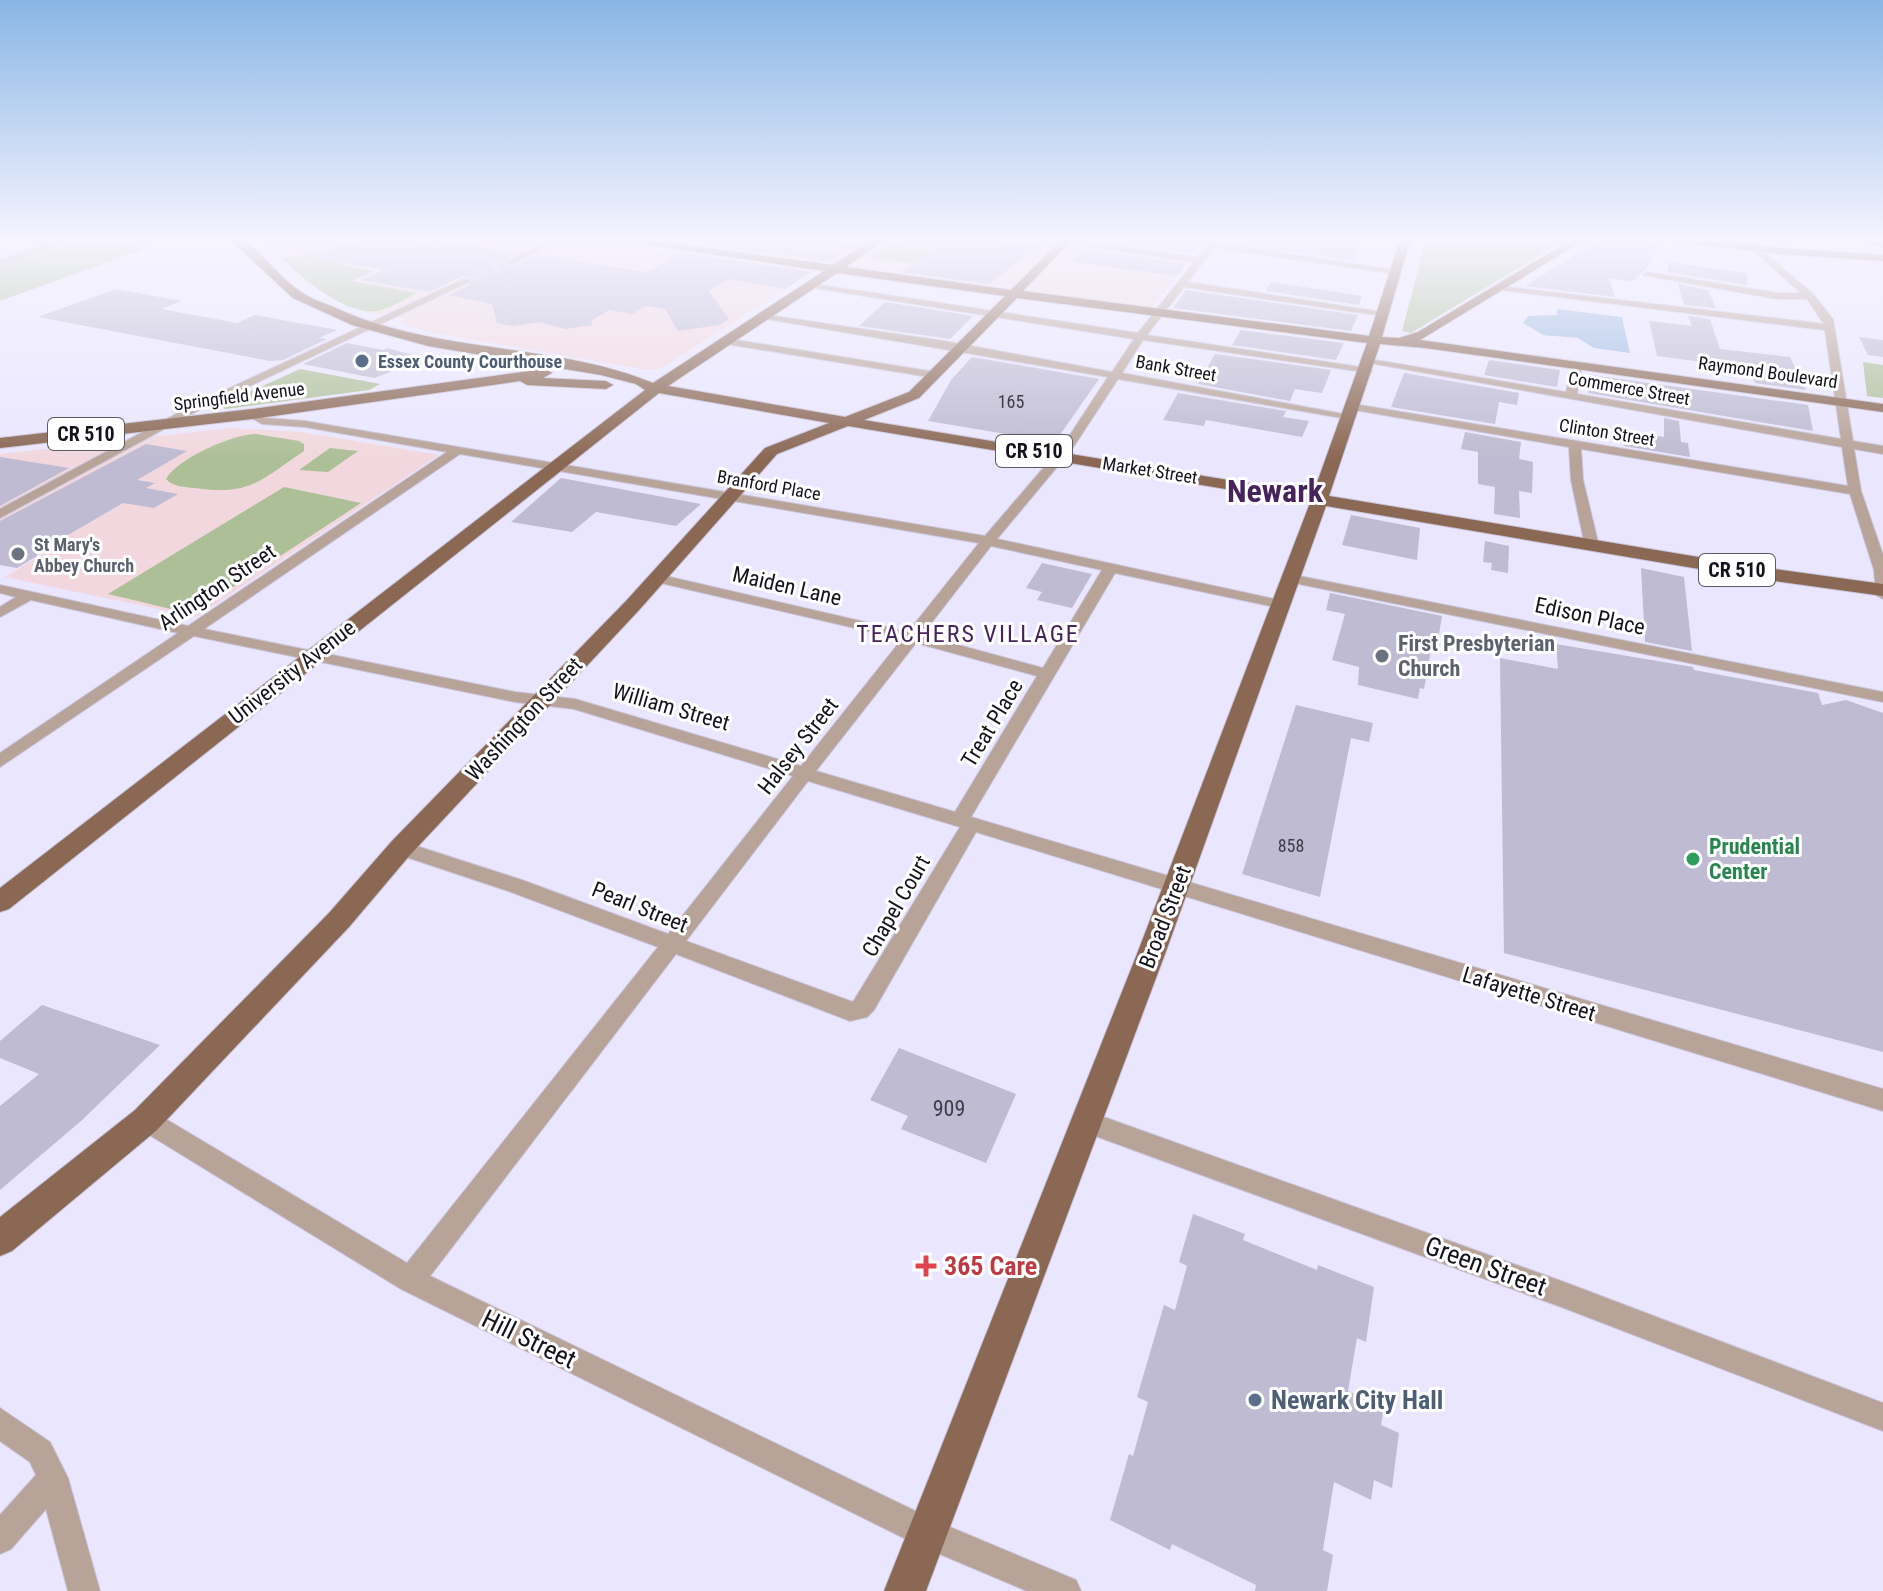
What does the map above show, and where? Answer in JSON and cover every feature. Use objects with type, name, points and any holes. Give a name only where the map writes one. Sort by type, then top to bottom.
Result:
[{"type":"main road","points":[[329,311],[428,342],[515,358],[553,372],[605,379]]},
{"type":"main road","name":"University Avenue","points":[[0,902],[311,656],[557,467],[650,387],[769,311]]},
{"type":"main road","name":"Washington Street","points":[[0,1239],[146,1120],[339,920],[401,848],[657,578],[771,451],[914,395],[999,311]]},
{"type":"main road","name":"Raymond Boulevard","points":[[1139,311],[1375,341],[1425,344],[1883,408]]},
{"type":"main road","points":[[1375,341],[1417,338],[1462,311]]},
{"type":"main road","name":"Broad Street","points":[[905,1591],[1177,886],[1368,366],[1383,313]]},
{"type":"main road","points":[[515,358],[535,358],[605,379]]},
{"type":"main road","name":"Springfield Avenue","points":[[482,382],[553,372]]},
{"type":"main road","name":"Springfield Avenue","points":[[4,440],[160,426],[482,382],[605,379],[623,388],[650,387]]},
{"type":"main road","points":[[908,419],[926,398],[931,379]]},
{"type":"main road","name":"Market Street","points":[[650,387],[851,421],[908,419],[1060,455],[1592,546],[1883,592]]},
{"type":"main road","points":[[771,451],[776,441],[803,414]]},
{"type":"street","points":[[0,514],[160,426],[401,311]]},
{"type":"street","name":"Commerce Street","points":[[964,311],[1139,339],[1368,366],[1571,396],[1883,450]]},
{"type":"street","name":"Halsey Street","points":[[410,1280],[912,637],[1060,455],[1139,339],[1162,311]]},
{"type":"street","points":[[1371,311],[1383,313]]},
{"type":"street","points":[[1685,311],[1830,328]]},
{"type":"street","points":[[1758,320],[1765,311]]},
{"type":"street","points":[[1822,311],[1830,328],[1838,401],[1855,491],[1881,570],[1883,592]]},
{"type":"street","name":"Bank Street","points":[[760,317],[1351,413]]},
{"type":"street","points":[[724,341],[931,379]]},
{"type":"street","points":[[1571,396],[1577,366]]},
{"type":"street","points":[[305,424],[335,403]]},
{"type":"street","name":"Clinton Street","points":[[1351,413],[1575,445],[1855,491]]},
{"type":"street","name":"Branford Place","points":[[252,414],[262,421],[305,424],[988,541],[1279,604]]},
{"type":"street","points":[[1575,445],[1577,480],[1592,546]]},
{"type":"street","name":"Arlington Street","points":[[0,761],[458,450]]},
{"type":"street","name":"Treat Place","points":[[966,821],[1047,674],[1111,567]]},
{"type":"street","name":"Maiden Lane","points":[[657,578],[912,637],[1047,674]]},
{"type":"street","name":"Edison Place","points":[[1289,578],[1883,697]]},
{"type":"street","name":"William Street","points":[[0,589],[500,695],[575,704],[1177,886]]},
{"type":"street","points":[[0,613],[28,596]]},
{"type":"street","name":"Chapel Court","points":[[859,1011],[966,821]]},
{"type":"street","name":"Pearl Street","points":[[401,848],[648,932],[687,951],[850,1012],[859,1011]]},
{"type":"street","name":"Lafayette Street","points":[[1177,886],[1883,1100]]},
{"type":"street","name":"Hill Street","points":[[146,1120],[410,1280],[927,1533],[1065,1591]]},
{"type":"street","name":"Green Street","points":[[1087,1122],[1564,1295],[1883,1417]]},
{"type":"street","points":[[0,1423],[40,1452],[53,1478],[84,1591]]},
{"type":"street","points":[[0,1538],[53,1478]]},
{"type":"shaded area","points":[[751,311],[661,368],[648,370],[438,334],[404,325],[401,322],[405,318],[365,312]]},
{"type":"shaded area","points":[[231,428],[302,432],[439,455],[196,617],[5,577],[54,547],[0,539],[0,454]]},
{"type":"green space","points":[[1407,311],[1447,311],[1411,333],[1402,331]]},
{"type":"green space","points":[[1863,362],[1883,365],[1883,398],[1867,396]]},
{"type":"green space","points":[[300,369],[380,384],[369,390],[225,409],[221,405]]},
{"type":"green space","points":[[256,434],[299,441],[304,444],[304,451],[265,478],[229,490],[187,487],[166,479],[182,463],[207,449],[234,438]]},
{"type":"green space","points":[[330,448],[358,451],[328,472],[299,470]]},
{"type":"green space","points":[[284,487],[361,503],[192,614],[108,594]]},
{"type":"water","points":[[1557,311],[1575,311],[1622,317],[1630,353],[1594,348],[1578,338],[1543,335],[1523,323],[1528,316],[1557,315]]},
{"type":"building","points":[[54,311],[173,311],[237,323],[255,315],[337,330],[319,338],[327,339],[283,360],[270,361],[38,317]]},
{"type":"building","points":[[494,311],[607,311],[591,321],[593,325],[565,329],[539,322],[513,326],[497,323]]},
{"type":"building","points":[[666,311],[723,311],[729,319],[719,325],[678,331]]},
{"type":"building","points":[[875,311],[943,311],[973,316],[950,339],[859,326]]},
{"type":"building","points":[[1198,311],[1332,311],[1358,315],[1351,331]]},
{"type":"building","points":[[1688,316],[1710,319],[1720,349],[1790,357],[1806,390],[1755,383],[1749,368],[1657,356],[1649,321],[1692,326]]},
{"type":"building","points":[[1241,330],[1344,343],[1336,360],[1232,345]]},
{"type":"building","points":[[1859,337],[1883,340],[1883,357],[1868,355]]},
{"type":"building","name":"Essex County Courthouse","points":[[347,343],[417,356],[374,378],[303,364]]},
{"type":"building","points":[[1215,354],[1331,370],[1322,393],[1295,389],[1290,401],[1198,384]]},
{"type":"building","points":[[972,357],[1099,379],[1055,442],[928,421],[951,380]]},
{"type":"building","points":[[1489,360],[1560,370],[1557,387],[1484,375]]},
{"type":"building","points":[[1404,373],[1519,393],[1517,405],[1499,402],[1495,424],[1391,407]]},
{"type":"building","points":[[1591,375],[1808,405],[1813,431],[1588,393]]},
{"type":"building","points":[[1178,393],[1286,411],[1283,417],[1309,421],[1302,437],[1206,420],[1204,426],[1163,420]]},
{"type":"building","points":[[1664,418],[1679,421],[1681,442],[1688,443],[1690,457],[1624,446],[1623,430],[1664,437]]},
{"type":"building","points":[[1465,432],[1521,442],[1519,459],[1533,462],[1532,493],[1519,491],[1520,518],[1494,514],[1495,487],[1478,484],[1478,452],[1461,449]]},
{"type":"building","points":[[146,444],[187,451],[137,480],[155,483],[146,488],[178,494],[154,508],[123,503],[17,568],[0,565],[0,521]]},
{"type":"building","points":[[0,457],[69,468],[0,506]]},
{"type":"building","points":[[561,478],[701,504],[676,526],[596,512],[572,532],[511,522]]},
{"type":"building","points":[[1351,515],[1420,528],[1417,560],[1342,545]]},
{"type":"building","points":[[1485,541],[1509,546],[1508,573],[1491,570],[1492,563],[1483,562]]},
{"type":"building","points":[[1042,563],[1092,574],[1072,608],[1037,600],[1042,592],[1026,588]]},
{"type":"building","points":[[1641,568],[1684,577],[1692,651],[1645,642]]},
{"type":"building","name":"First Presbyterian Church","points":[[1330,593],[1442,616],[1439,634],[1434,633],[1424,689],[1420,688],[1418,699],[1358,685],[1359,667],[1332,660],[1345,614],[1326,610]]},
{"type":"building","name":"Prudential Center","points":[[1556,644],[1693,667],[1694,670],[1818,693],[1822,705],[1846,700],[1883,713],[1883,1052],[1504,953],[1500,658],[1558,669]]},
{"type":"building","points":[[1296,705],[1373,723],[1369,742],[1351,738],[1320,897],[1242,874]]},
{"type":"building","points":[[42,1005],[160,1045],[81,1121],[0,1190],[0,1106],[39,1074],[0,1058],[0,1041]]},
{"type":"building","points":[[899,1048],[1016,1094],[986,1163],[901,1129],[908,1116],[870,1100]]},
{"type":"building","name":"Newark City Hall","points":[[1193,1214],[1245,1234],[1243,1240],[1317,1270],[1318,1265],[1374,1287],[1366,1342],[1357,1338],[1348,1391],[1384,1407],[1381,1425],[1399,1433],[1392,1488],[1374,1480],[1371,1500],[1334,1482],[1323,1550],[1333,1555],[1327,1591],[1255,1591],[1256,1585],[1172,1544],[1170,1550],[1110,1520],[1148,1402],[1137,1397],[1164,1305],[1175,1310],[1187,1266],[1179,1262]]},
{"type":"place","name":"Essex County Courthouse","points":[[362,361]]},
{"type":"place","name":"St Mary's Abbey Church","points":[[18,554]]},
{"type":"place","name":"First Presbyterian Church","points":[[1382,656]]},
{"type":"place","name":"Prudential Center","points":[[1693,859]]},
{"type":"place","name":"365 Care","points":[[926,1266]]},
{"type":"place","name":"Newark City Hall","points":[[1255,1400]]},
{"type":"district","name":"Newark","points":[[1275,491]]},
{"type":"district","name":"TEACHERS VILLAGE","points":[[968,634]]}]
